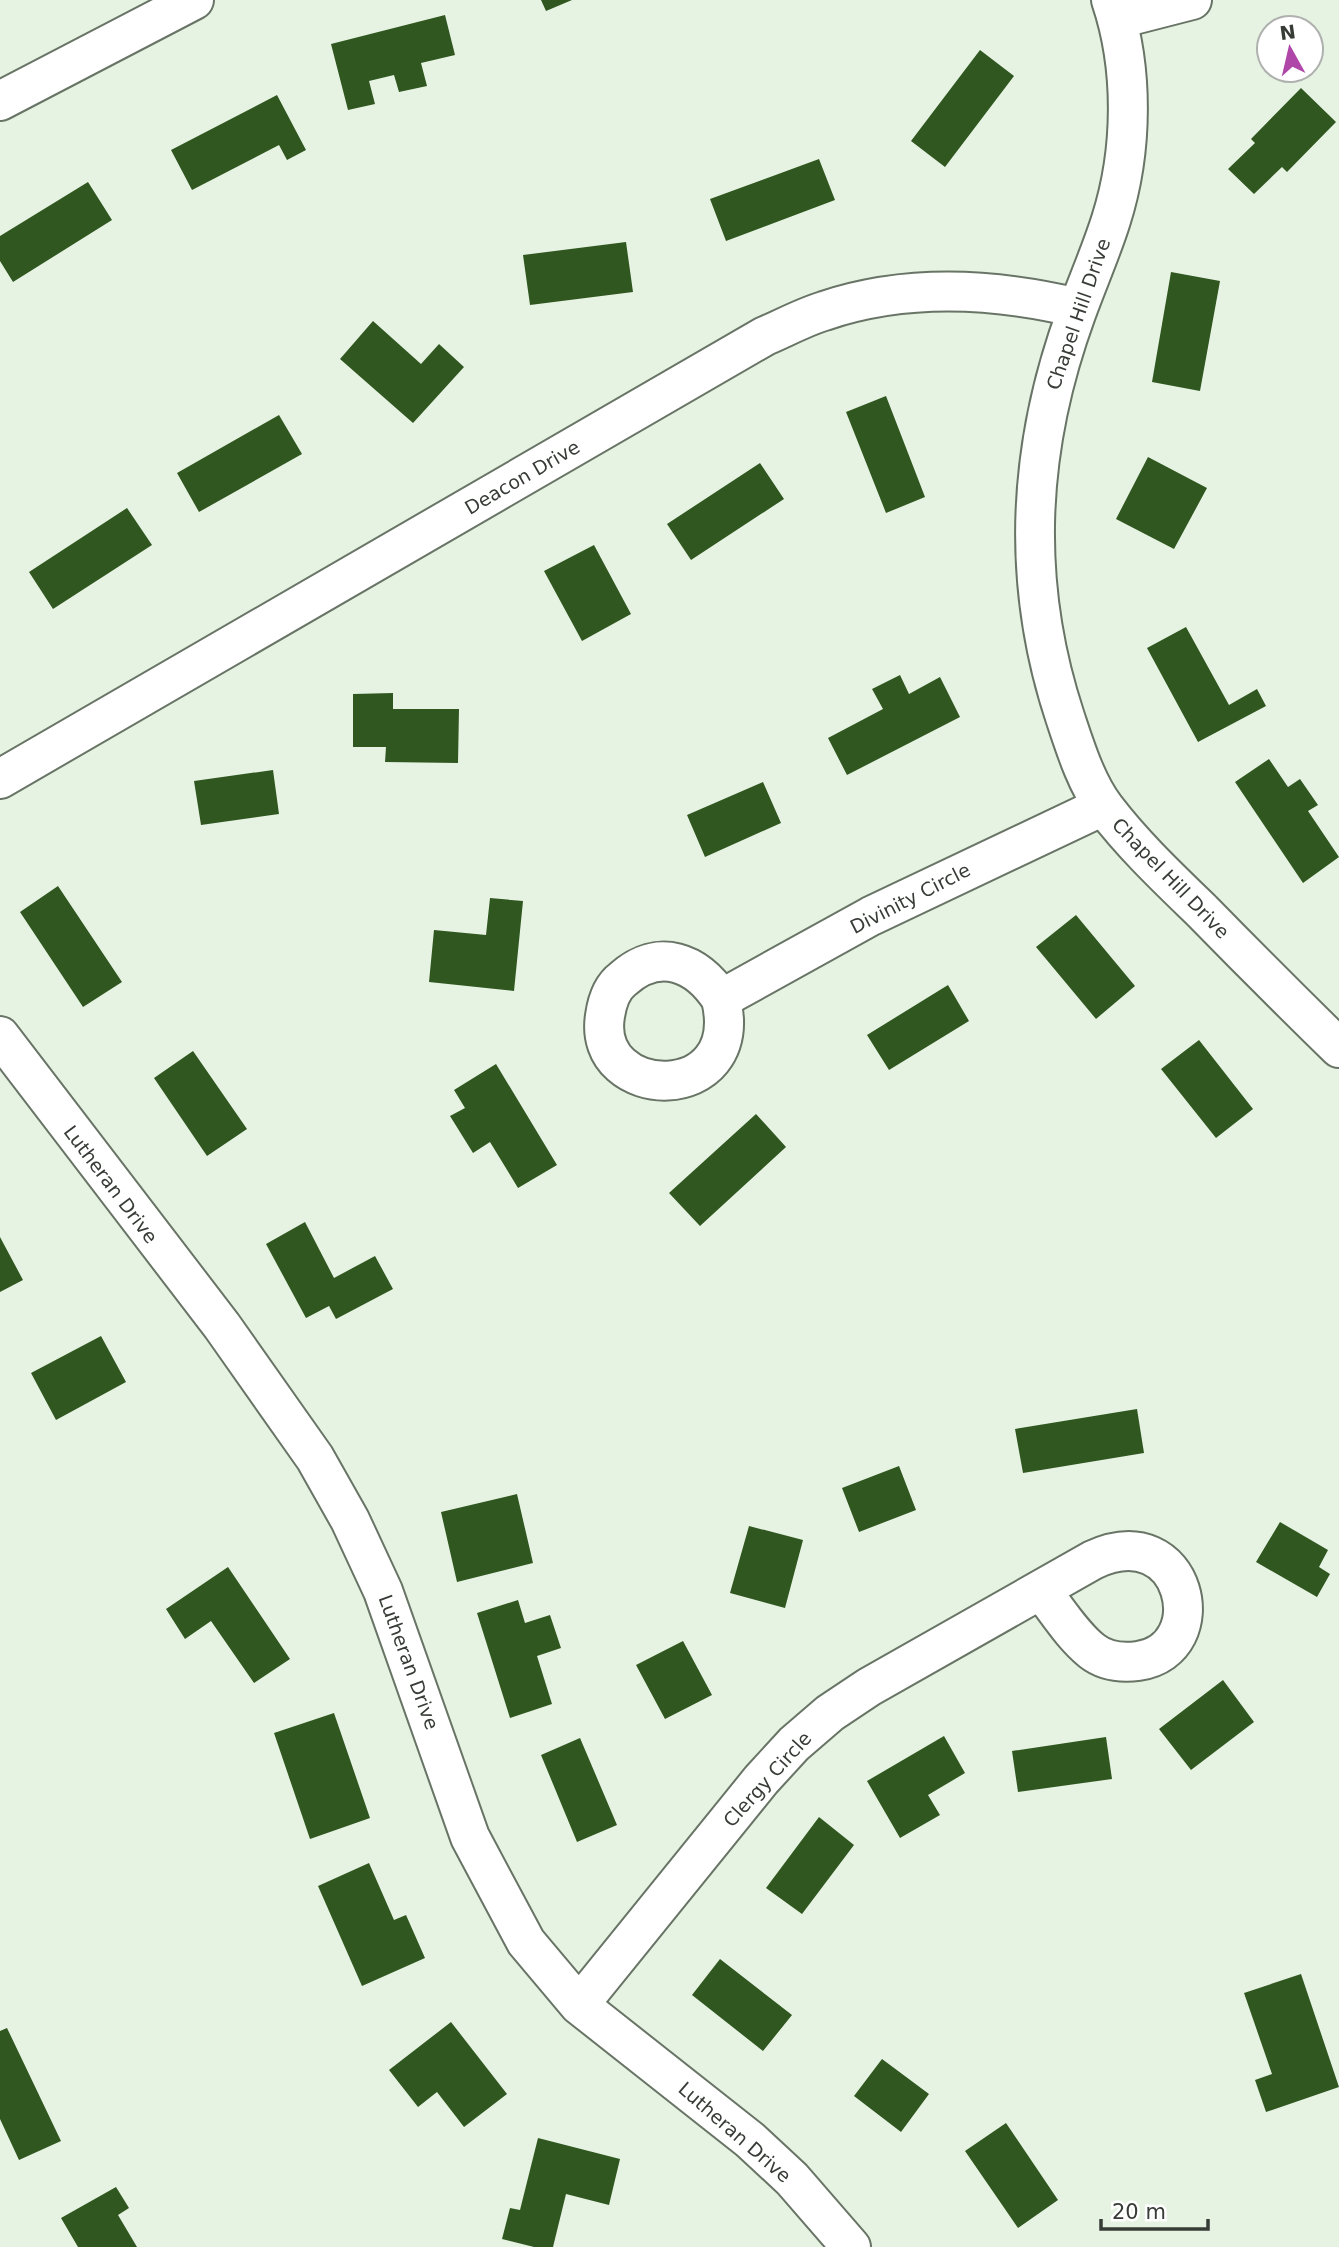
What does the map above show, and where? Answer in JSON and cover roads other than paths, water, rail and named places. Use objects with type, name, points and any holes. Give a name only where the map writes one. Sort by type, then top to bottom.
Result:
[{"type":"street","points":[[0,101],[194,0]]},
{"type":"street","points":[[1114,9],[1192,0]]},
{"type":"street","name":"Chapel Hill Drive","points":[[1114,9],[1128,79],[1121,171],[1112,218],[1059,360],[1043,423],[1035,527],[1037,600],[1058,695],[1076,750],[1103,806],[1141,850],[1339,1048]]},
{"type":"street","name":"Deacon Drive","points":[[0,779],[765,336],[824,311],[926,291],[979,290],[1078,308]]},
{"type":"street","name":"Divinity Circle","points":[[721,999],[871,916],[1103,806]]},
{"type":"street","name":"Lutheran Drive","points":[[0,1036],[222,1326],[315,1458],[350,1520],[383,1591],[470,1837],[526,1942],[579,2005],[750,2140],[792,2179],[850,2247]]},
{"type":"street","name":"Clergy Circle","points":[[579,2005],[761,1780],[794,1744],[830,1713],[869,1688],[1041,1590]]}]
